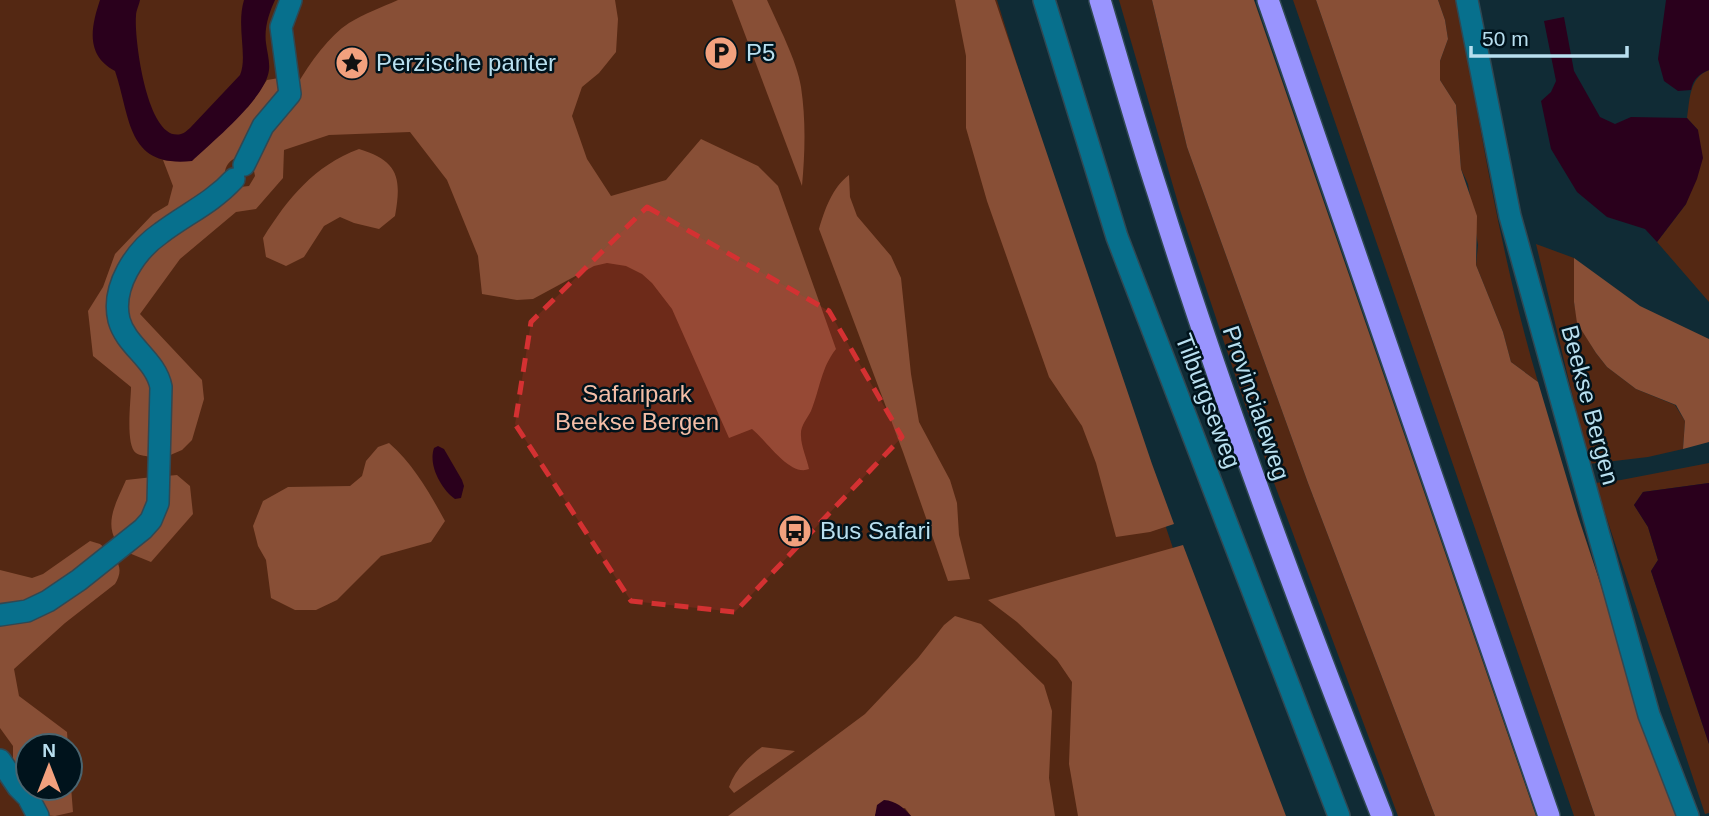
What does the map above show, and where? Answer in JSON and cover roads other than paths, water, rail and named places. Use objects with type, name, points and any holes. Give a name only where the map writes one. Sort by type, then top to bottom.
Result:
[{"type":"highway","name":"Provincialeweg","points":[[1100,0],[1157,193],[1229,407],[1304,618],[1382,816]]},
{"type":"highway","points":[[1268,0],[1549,816]]},
{"type":"street","points":[[0,615],[27,611],[48,601],[144,529],[155,512],[158,503],[162,403],[160,380],[130,341],[119,320],[121,285],[126,270],[148,244],[160,233],[203,207],[239,172],[263,126],[290,94],[281,27],[291,0]]},
{"type":"street","name":"Tilburgseweg","points":[[1044,0],[1117,237],[1339,816]]},
{"type":"street","name":"Beekse Bergen","points":[[1467,0],[1510,216],[1649,715],[1688,816]]},
{"type":"street","points":[[0,760],[28,797],[38,816]]},
{"type":"place","name":"P5","points":[[721,53]]},
{"type":"place","name":"Perzische panter","points":[[352,63]]},
{"type":"place","name":"Bus Safari","points":[[795,531]]},
{"type":"park label","name":"Safaripark Beekse Bergen","points":[[637,408]]}]
